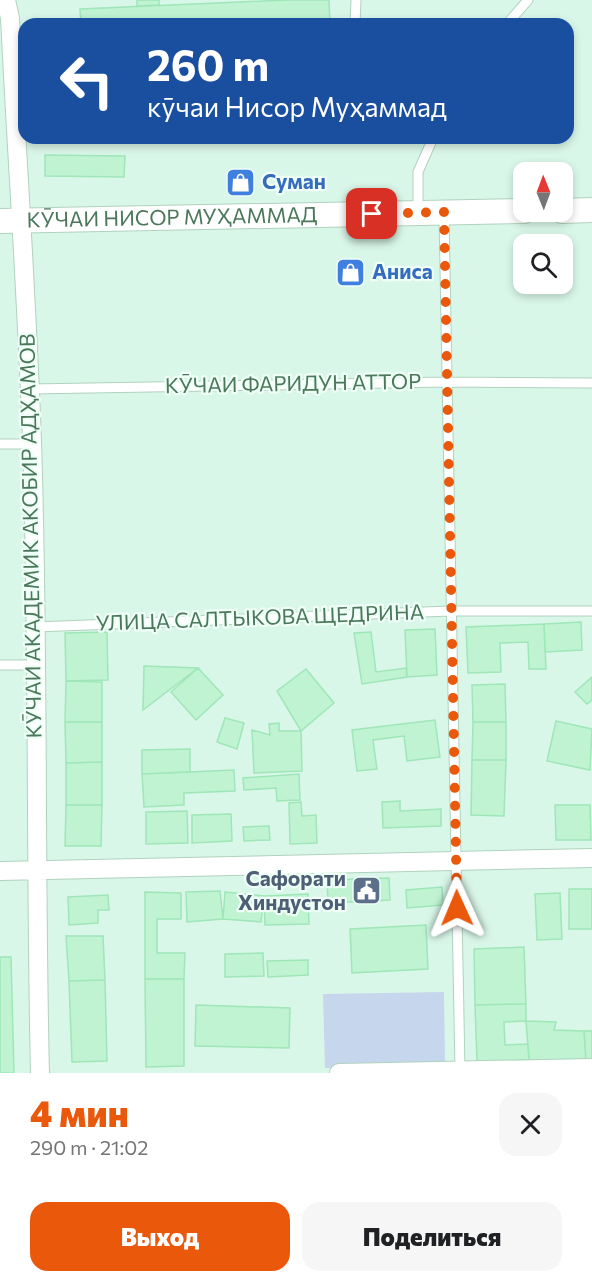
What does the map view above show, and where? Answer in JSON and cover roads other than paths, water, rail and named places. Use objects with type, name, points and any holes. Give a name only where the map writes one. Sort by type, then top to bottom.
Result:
[{"type":"street","name":"КӮЧАИ АКАДЕМИК АКОБИР АДҲАМОВ","points":[[6,0],[18,63],[10,221],[30,389],[32,444],[37,665],[36,870],[40,1073]]},
{"type":"street","points":[[573,211],[592,210]]},
{"type":"street","name":"КӮЧАИ НИСОР МУҲАММАД","points":[[10,221],[513,211]]},
{"type":"street","points":[[0,871],[592,858]]},
{"type":"street","points":[[339,1073],[592,1068]]},
{"type":"lane","points":[[355,18],[356,0]]},
{"type":"lane","points":[[512,18],[528,0]]},
{"type":"lane","points":[[418,213],[418,172],[430,144]]},
{"type":"lane","points":[[444,212],[460,1071]]},
{"type":"lane","name":"КӮЧАИ ФАРИДУН АТТОР","points":[[30,389],[446,382],[592,383]]},
{"type":"lane","points":[[0,444],[32,444]]},
{"type":"lane","name":"УЛИЦА САЛТЫКОВА ЩЕДРИНА","points":[[35,627],[450,611],[592,611]]},
{"type":"lane","points":[[0,665],[37,665]]},
{"type":"place","name":"Суман","points":[[241,182]]},
{"type":"place","name":"Аниса","points":[[351,272]]},
{"type":"place","name":"Сафорати Хиндустон","points":[[367,891]]}]
